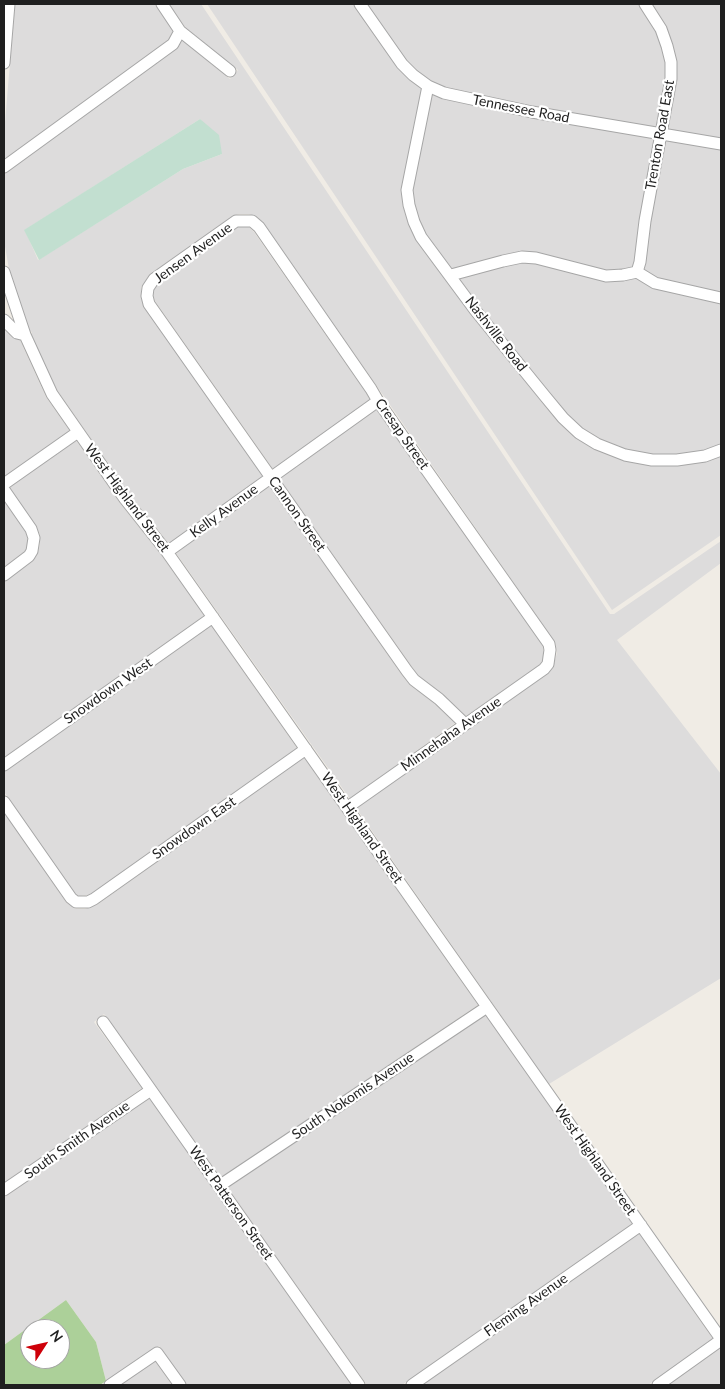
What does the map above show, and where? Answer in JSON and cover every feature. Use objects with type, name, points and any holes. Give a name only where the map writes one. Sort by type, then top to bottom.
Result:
[{"type":"street","points":[[4,63],[9,4]]},
{"type":"street","points":[[162,4],[180,31],[230,71]]},
{"type":"street","name":"Tennessee Road","points":[[360,4],[402,64],[428,86],[444,93],[522,110],[721,144]]},
{"type":"street","name":"Trenton Road East","points":[[637,272],[671,79],[670,62],[661,30],[645,4]]},
{"type":"street","points":[[4,167],[173,44],[180,31]]},
{"type":"street","name":"Nashville Road","points":[[428,86],[407,190],[409,205],[421,237],[475,310],[563,418],[591,440],[625,455],[652,460],[705,456],[721,450]]},
{"type":"street","name":"Jensen Avenue","points":[[147,292],[154,279],[236,221],[244,220]]},
{"type":"street","name":"Cresap Street","points":[[244,220],[252,221],[259,227],[378,401],[549,644],[550,657]]},
{"type":"street","points":[[450,275],[522,257],[536,258],[606,276],[637,272],[655,283],[721,298]]},
{"type":"street","points":[[4,272],[24,335]]},
{"type":"street","name":"Cannon Street","points":[[147,292],[149,304],[407,671],[414,680],[439,699],[465,724]]},
{"type":"street","name":"West Highland Street","points":[[4,320],[17,333],[24,335],[52,394],[78,432],[125,499],[167,552],[348,807],[721,1340]]},
{"type":"street","name":"Kelly Avenue","points":[[167,552],[378,401]]},
{"type":"street","points":[[4,484],[78,432]]},
{"type":"street","points":[[4,490],[31,529],[34,538],[32,551],[28,556],[4,575]]},
{"type":"street","name":"Snowdown West","points":[[4,764],[213,617]]},
{"type":"street","name":"Minnehaha Avenue","points":[[348,807],[544,669],[550,657]]},
{"type":"street","name":"Snowdown East","points":[[4,802],[71,898],[82,903],[94,899],[306,749]]},
{"type":"street","name":"South Nokomis Avenue","points":[[219,1186],[487,1007]]},
{"type":"street","name":"West Patterson Street","points":[[102,1022],[359,1385]]},
{"type":"street","name":"South Smith Avenue","points":[[4,1190],[151,1090]]},
{"type":"street","name":"Fleming Avenue","points":[[412,1385],[641,1225]]},
{"type":"street","points":[[658,1385],[721,1340]]},
{"type":"street","points":[[110,1385],[157,1353],[180,1385]]},
{"type":"shaded area","points":[[15,4],[155,4],[175,34],[230,79],[238,70],[185,27],[169,4],[201,4],[610,614],[614,614],[721,541],[721,563],[617,640],[721,774],[721,978],[549,1084],[356,808],[553,667],[557,653],[555,642],[264,224],[249,214],[233,216],[150,275],[141,287],[144,307],[263,476],[169,544],[130,495],[57,390],[31,335],[32,332],[29,331],[9,269],[4,241],[4,134]],"holes":[[[200,119],[222,154],[183,169],[38,260],[25,230]]]},
{"type":"shaded area","points":[[207,4],[721,4],[721,535],[612,610]]},
{"type":"shaded area","points":[[238,226],[249,227],[254,232],[371,400],[273,469],[155,301],[153,295],[158,283]]},
{"type":"shaded area","points":[[4,329],[20,340],[46,397],[70,431],[4,477]]},
{"type":"shaded area","points":[[377,409],[543,646],[544,657],[540,665],[466,716],[419,676],[279,478]]},
{"type":"shaded area","points":[[76,440],[120,503],[162,556],[205,616],[4,758],[4,581],[33,559],[38,552],[40,544],[40,535],[36,526],[9,487]]},
{"type":"shaded area","points":[[269,485],[402,675],[410,685],[434,703],[455,723],[350,799],[176,553]]},
{"type":"shaded area","points":[[4,501],[26,532],[28,539],[27,549],[4,568]]},
{"type":"shaded area","points":[[211,625],[297,748],[91,895],[79,896],[75,894],[4,792],[4,771]]},
{"type":"shaded area","points":[[304,757],[478,1005],[221,1178],[104,1014],[94,1022],[142,1088],[4,1184],[4,812],[66,902],[76,909],[85,909],[98,904]]},
{"type":"shaded area","points":[[485,1014],[633,1224],[402,1385],[367,1385],[227,1187]]},
{"type":"shaded area","points":[[149,1097],[352,1385],[187,1385],[159,1346],[106,1381],[96,1342],[66,1300],[40,1319],[20,1319],[20,1333],[4,1345],[4,1197]]},
{"type":"shaded area","points":[[639,1233],[713,1339],[648,1385],[421,1385]]},
{"type":"shaded area","points":[[720,1348],[721,1385],[667,1385]]},
{"type":"shaded area","points":[[155,1361],[172,1385],[120,1385]]},
{"type":"green space","points":[[200,119],[219,135],[222,154],[183,169],[39,260],[24,230]]},
{"type":"green space","points":[[66,1300],[96,1342],[106,1381],[100,1385],[4,1385],[4,1345],[20,1333],[20,1369],[70,1369],[70,1319],[40,1319]]}]
